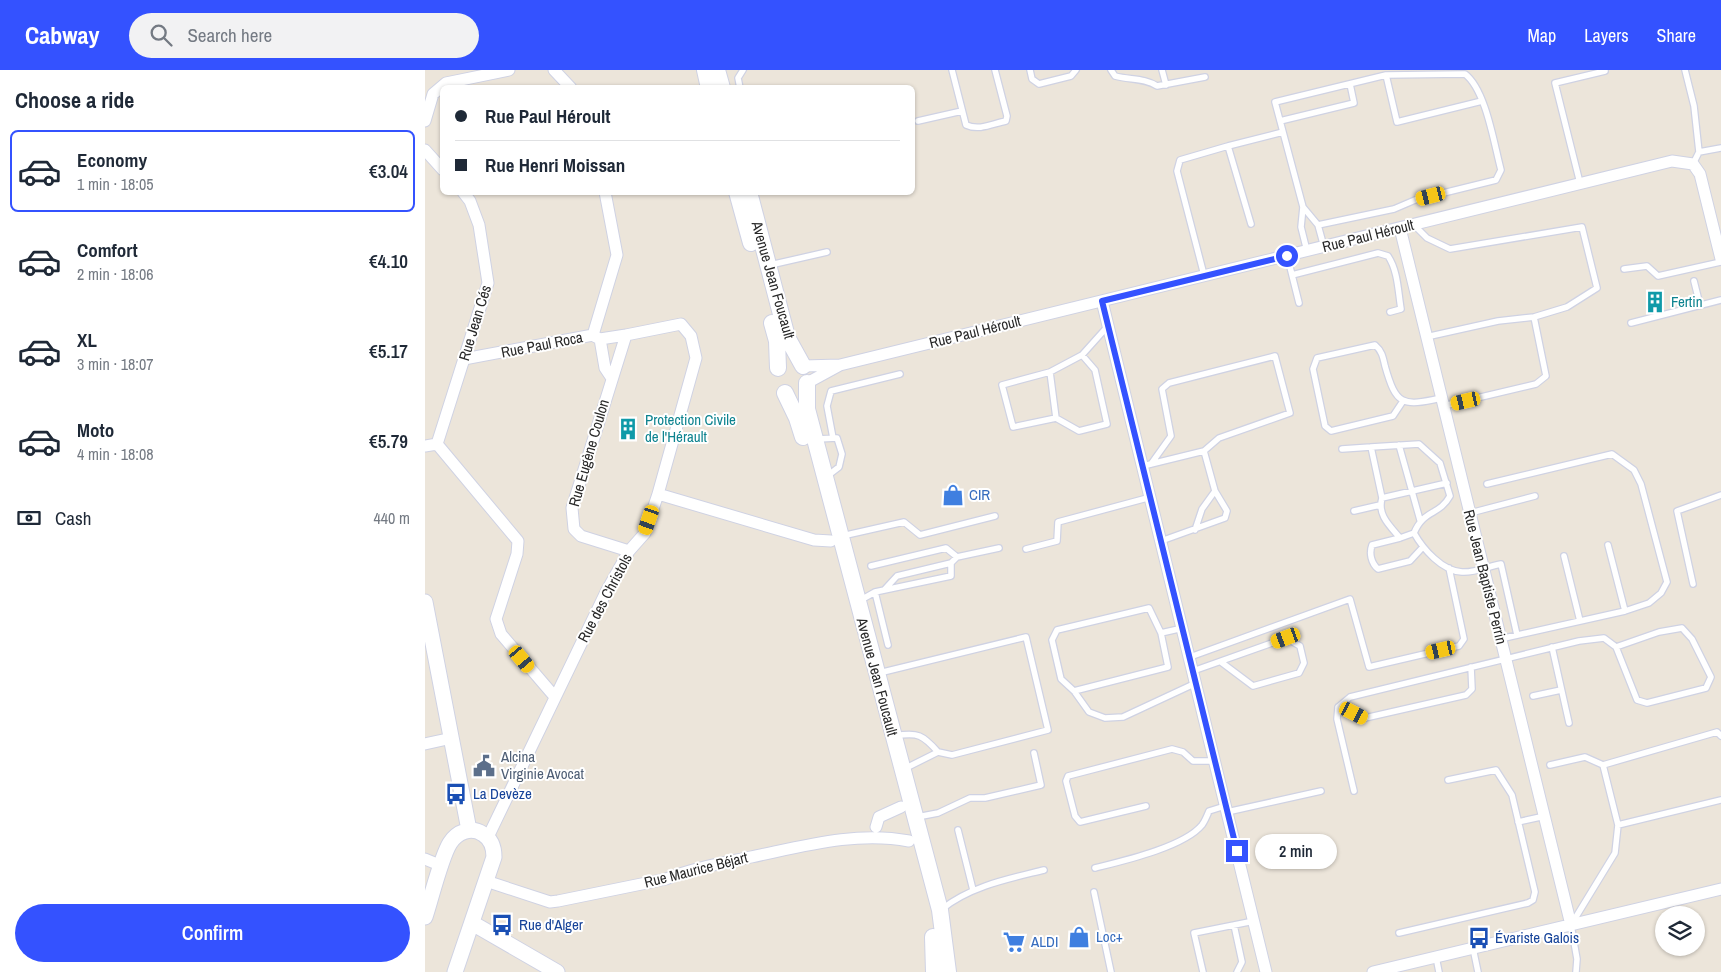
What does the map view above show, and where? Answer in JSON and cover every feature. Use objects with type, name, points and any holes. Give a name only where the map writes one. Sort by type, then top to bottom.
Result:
[{"type":"main road","points":[[705,70],[708,85]]},
{"type":"main road","points":[[717,70],[721,85]]},
{"type":"main road","name":"Avenue Jean Foucault","points":[[738,195],[777,341],[779,368]]},
{"type":"main road","name":"Avenue Jean Foucault","points":[[750,195],[787,337],[803,366]]},
{"type":"main road","points":[[790,362],[803,366],[807,374],[807,383],[799,393],[785,393],[776,382],[779,368],[790,362]]},
{"type":"main road","name":"Avenue Jean Foucault","points":[[807,383],[807,409],[825,478],[836,539],[909,840],[929,911],[935,956],[934,972]]},
{"type":"main road","name":"Avenue Jean Foucault","points":[[785,393],[797,418],[857,602],[940,910],[948,972]]},
{"type":"street","points":[[444,85],[509,70]]},
{"type":"street","points":[[554,70],[568,85]]},
{"type":"street","points":[[425,120],[433,94],[440,88]]},
{"type":"street","points":[[425,150],[440,167]]},
{"type":"street","name":"Rue Paul Héroult","points":[[803,366],[840,365],[1672,161],[1693,164]]},
{"type":"street","points":[[1693,164],[1700,174],[1721,260]]},
{"type":"street","name":"Rue Jean Cés","points":[[431,445],[464,359],[488,283],[479,225],[470,201],[465,195]]},
{"type":"street","name":"Rue Paul Roca","points":[[464,359],[596,337],[617,256],[606,195]]},
{"type":"street","name":"Rue Jean Baptiste Perrin","points":[[1400,228],[1571,925]]},
{"type":"street","points":[[1102,301],[1147,465],[1151,497],[1161,540],[1266,972]]},
{"type":"street","name":"Rue des Christols","points":[[488,837],[605,592],[629,551],[645,533],[658,494],[696,358],[691,336],[681,324],[626,334]]},
{"type":"street","points":[[611,377],[605,368],[596,337],[626,334]]},
{"type":"street","name":"Rue Eugène Coulon","points":[[626,334],[611,377],[572,508],[572,521],[574,529],[581,536],[629,551]]},
{"type":"street","name":"Rue Paul Héroult","points":[[807,383],[840,365]]},
{"type":"street","points":[[431,445],[518,541],[517,554],[496,619],[497,626],[501,634],[555,697]]},
{"type":"street","points":[[658,494],[814,540],[836,539]]},
{"type":"street","points":[[425,602],[469,830]]},
{"type":"street","points":[[425,744],[452,738]]},
{"type":"street","points":[[876,827],[879,816],[901,807]]},
{"type":"street","points":[[425,917],[428,895],[442,866],[449,844],[458,833],[469,830],[480,832],[488,837],[494,851],[455,972]]},
{"type":"street","name":"Rue Maurice Béjart","points":[[486,880],[550,902],[666,879],[681,872],[843,838],[879,836],[909,840]]},
{"type":"street","points":[[425,859],[442,866]]},
{"type":"street","points":[[1373,972],[1721,889]]},
{"type":"street","points":[[472,922],[557,972]]},
{"type":"lane","points":[[739,85],[738,78],[743,70]]},
{"type":"lane","points":[[952,70],[965,124],[972,128],[1006,121],[1007,116],[995,70]]},
{"type":"lane","points":[[1030,70],[1032,79],[1039,84],[1071,76],[1075,70]]},
{"type":"lane","points":[[1111,70],[1115,76],[1132,81],[1148,80],[1157,86],[1205,77]]},
{"type":"lane","points":[[1162,70],[1165,86]]},
{"type":"lane","points":[[1685,70],[1694,106],[1699,152],[1693,164]]},
{"type":"lane","points":[[1581,184],[1555,83],[1605,71]]},
{"type":"lane","points":[[1307,251],[1301,227],[1303,207],[1275,102],[1385,76],[1465,74],[1473,80],[1482,101],[1501,170],[1496,180],[1415,200],[1394,209],[1318,225]]},
{"type":"lane","points":[[1385,76],[1397,122],[1482,101]]},
{"type":"lane","points":[[1280,121],[1354,103],[1350,84]]},
{"type":"lane","points":[[918,121],[962,111]]},
{"type":"lane","points":[[1204,275],[1177,171],[1180,160],[1283,132]]},
{"type":"lane","points":[[1228,146],[1251,224]]},
{"type":"lane","points":[[1699,152],[1721,148]]},
{"type":"lane","points":[[1303,207],[1318,225],[1324,247]]},
{"type":"lane","points":[[1413,224],[1427,238],[1450,249],[1582,227],[1597,288],[1567,307],[1534,316],[1498,321],[1426,338]]},
{"type":"lane","points":[[768,265],[827,252]]},
{"type":"lane","points":[[1292,275],[1378,254],[1388,256],[1393,263],[1401,309],[1390,312]]},
{"type":"lane","points":[[1287,256],[1299,302]]},
{"type":"lane","points":[[1624,268],[1647,266],[1658,276],[1721,260]]},
{"type":"lane","points":[[1694,282],[1700,305]]},
{"type":"lane","points":[[1631,324],[1721,300]]},
{"type":"lane","points":[[1403,401],[1393,416],[1331,431],[1325,426],[1313,369],[1317,358],[1375,345],[1381,350],[1392,388],[1403,401],[1416,404],[1442,402],[1536,384],[1546,376],[1534,316]]},
{"type":"lane","points":[[1081,355],[1095,370],[1107,424],[1079,431],[1056,418],[1013,427],[1002,385],[1050,372],[1081,355],[1108,326]]},
{"type":"lane","points":[[1275,356],[1290,414],[1219,438],[1204,451],[1147,465],[1171,436],[1162,389],[1169,383],[1275,356]]},
{"type":"lane","points":[[1050,372],[1056,418]]},
{"type":"lane","points":[[833,438],[827,406],[831,391],[900,374]]},
{"type":"lane","points":[[814,439],[837,438],[842,454],[839,467],[825,478]]},
{"type":"lane","points":[[1342,449],[1419,444],[1440,462],[1450,496],[1445,506],[1420,520],[1414,533],[1372,545],[1370,552],[1374,566],[1378,569],[1409,561],[1422,548]]},
{"type":"lane","points":[[1399,445],[1420,520]]},
{"type":"lane","points":[[1371,447],[1384,520],[1400,538]]},
{"type":"lane","points":[[1161,540],[1195,530],[1225,518],[1227,511],[1215,491],[1204,451]]},
{"type":"lane","points":[[1487,484],[1612,454],[1633,470],[1641,484],[1667,582],[1661,593],[1649,603],[1625,611],[1500,639]]},
{"type":"lane","points":[[1354,511],[1447,483]]},
{"type":"lane","points":[[1195,530],[1202,509],[1215,491]]},
{"type":"lane","points":[[1693,584],[1677,511],[1721,495]]},
{"type":"lane","points":[[1470,513],[1535,496]]},
{"type":"lane","points":[[1026,549],[1057,541],[1058,522],[1151,497]]},
{"type":"lane","points":[[836,539],[904,522],[920,535],[995,516]]},
{"type":"lane","points":[[1414,533],[1422,548],[1449,568],[1462,572],[1501,564],[1517,636]]},
{"type":"lane","points":[[1608,545],[1625,611]]},
{"type":"lane","points":[[871,566],[946,548],[957,557]]},
{"type":"lane","points":[[885,590],[897,576],[951,563],[957,557],[999,548]]},
{"type":"lane","points":[[1564,556],[1579,621]]},
{"type":"lane","points":[[857,602],[875,592],[951,576],[951,563]]},
{"type":"lane","points":[[1190,657],[1350,599],[1369,667],[1459,646],[1464,639],[1449,568]]},
{"type":"lane","points":[[875,592],[888,645]]},
{"type":"lane","points":[[1074,691],[1168,667],[1161,633],[1149,608],[1057,630],[1052,640],[1061,679],[1074,691],[1089,712],[1105,718],[1123,717],[1196,683]]},
{"type":"lane","points":[[1161,633],[1183,628]]},
{"type":"lane","points":[[1354,791],[1337,719],[1338,707],[1350,697],[1552,648],[1603,638],[1617,646],[1637,700],[1647,703],[1706,688],[1711,677],[1692,639],[1682,628],[1659,632],[1617,646]]},
{"type":"lane","points":[[876,674],[1026,636],[1048,730],[952,755],[938,752],[925,738],[912,733],[893,736]]},
{"type":"lane","points":[[1193,671],[1286,638],[1299,646],[1304,663],[1299,673],[1253,686],[1221,662]]},
{"type":"lane","points":[[1552,648],[1569,723]]},
{"type":"lane","points":[[1338,707],[1365,718],[1466,695],[1472,689],[1471,667]]},
{"type":"lane","points":[[1533,696],[1561,690]]},
{"type":"lane","points":[[1550,765],[1585,757],[1603,766],[1717,732],[1721,736]]},
{"type":"lane","points":[[1146,806],[1080,822],[1075,816],[1065,781],[1068,776],[1172,749],[1183,752],[1193,762],[1214,761]]},
{"type":"lane","points":[[902,770],[938,752]]},
{"type":"lane","points":[[915,818],[937,813],[971,798],[985,798],[1041,785],[1034,753]]},
{"type":"lane","points":[[1576,972],[1577,959],[1571,925],[1615,853],[1618,826],[1603,766]]},
{"type":"lane","points":[[1399,933],[1528,904],[1533,900],[1535,892],[1512,795],[1496,770],[1448,780]]},
{"type":"lane","points":[[1095,868],[1149,855],[1180,840],[1201,826],[1209,811],[1321,791]]},
{"type":"lane","points":[[1618,826],[1721,800]]},
{"type":"lane","points":[[1518,822],[1545,816]]},
{"type":"lane","points":[[959,830],[973,890]]},
{"type":"lane","points":[[940,910],[957,896],[1044,870]]},
{"type":"lane","points":[[1094,892],[1111,972]]},
{"type":"lane","points":[[1203,972],[1194,933],[1254,921]]},
{"type":"lane","points":[[1234,925],[1242,962],[1237,972]]},
{"type":"lane","points":[[1473,948],[1478,972]]},
{"type":"lane","points":[[1436,957],[1439,972]]},
{"type":"place","name":"Fertin","points":[[1655,302]]},
{"type":"place","name":"Protection Civile de l'Hérault","points":[[628,429]]},
{"type":"place","name":"CIR","points":[[953,495]]},
{"type":"place","name":"Alcina Virginie Avocat","points":[[484,766]]},
{"type":"place","name":"La Devèze","points":[[456,794]]},
{"type":"place","name":"Rue d'Alger","points":[[502,925]]},
{"type":"place","name":"Loc+","points":[[1079,937]]},
{"type":"place","name":"Évariste Galois","points":[[1479,938]]},
{"type":"place","name":"ALDI","points":[[1014,942]]},
{"type":"route","points":[[1237,851],[1102,301],[1287,256]]}]
